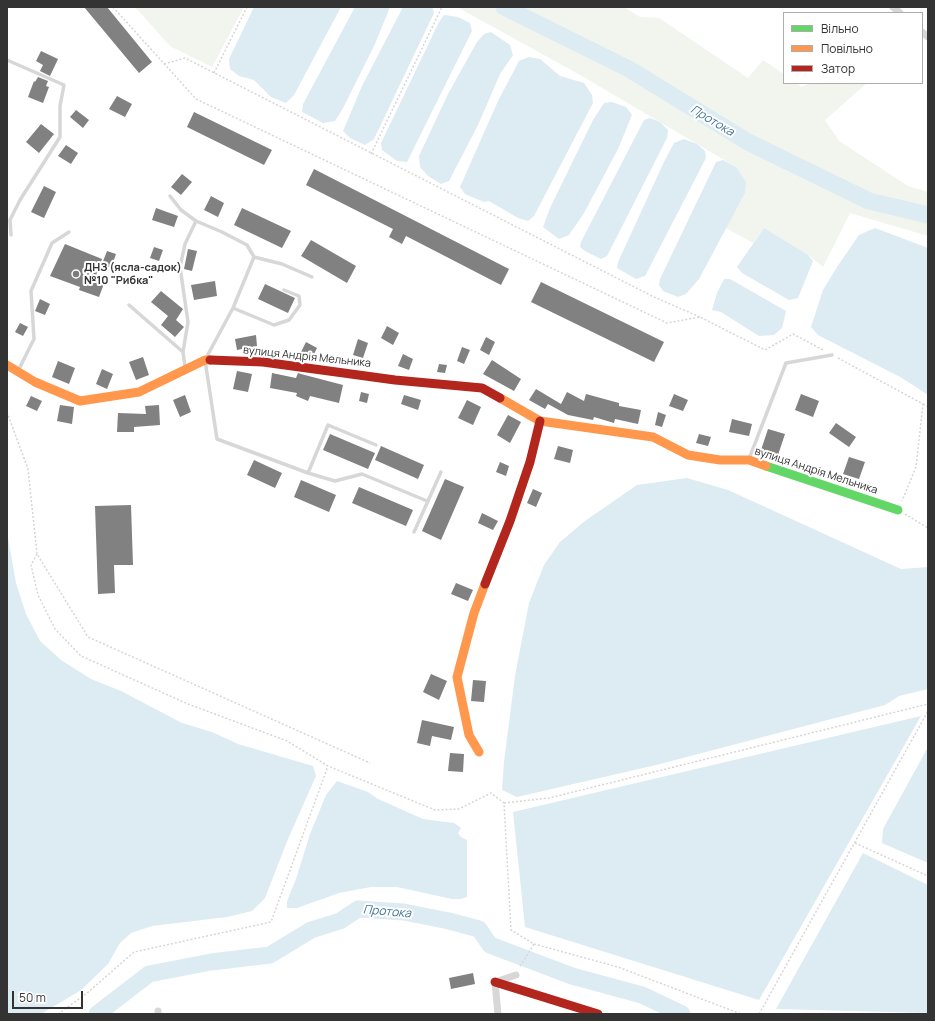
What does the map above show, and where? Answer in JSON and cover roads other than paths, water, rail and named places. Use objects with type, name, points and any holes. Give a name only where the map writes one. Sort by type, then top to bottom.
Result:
[{"type":"street","name":"вулиця Андрія Мельника","points":[[7,365],[35,382],[80,401],[139,392],[185,368],[205,360],[263,362],[396,380],[482,388],[540,421],[653,438],[688,455],[720,460],[749,460],[898,510]]},
{"type":"street","points":[[478,752],[470,735],[457,677],[474,613],[510,521],[530,462],[540,421]]},
{"type":"street","points":[[495,982],[516,974]]},
{"type":"street","points":[[495,982],[498,1014]]},
{"type":"street","points":[[495,982],[598,1014]]},
{"type":"lane","points":[[7,60],[64,85],[60,106],[60,137],[20,200],[10,220],[11,235]]},
{"type":"lane","points":[[170,196],[181,210],[196,221],[247,245],[254,257],[282,264],[312,277]]},
{"type":"lane","points":[[185,368],[183,352],[188,322],[180,267],[185,244],[196,221]]},
{"type":"lane","points":[[18,372],[34,339],[31,292],[52,243],[69,232]]},
{"type":"lane","points":[[254,257],[232,308],[205,360],[217,439],[308,474],[336,481],[362,474],[427,501]]},
{"type":"lane","points":[[232,308],[274,325],[289,320],[300,305],[299,296],[284,290]]},
{"type":"lane","points":[[129,305],[183,352]]},
{"type":"lane","points":[[749,460],[786,363],[832,355]]},
{"type":"lane","points":[[308,474],[328,425],[376,445]]},
{"type":"lane","points":[[414,532],[441,472]]},
{"type":"waterway","name":"Протока","points":[[504,7],[629,69],[748,142],[869,201],[928,215]]},
{"type":"waterway","name":"Протока","points":[[97,1014],[149,974],[211,962],[270,955],[311,930],[340,921],[358,909],[404,912],[479,929],[490,945],[572,976],[642,995],[682,1014]]},
{"type":"place","name":"ДНЗ (ясла-садок) №10 \"Рибка\"","points":[[76,274]]}]
